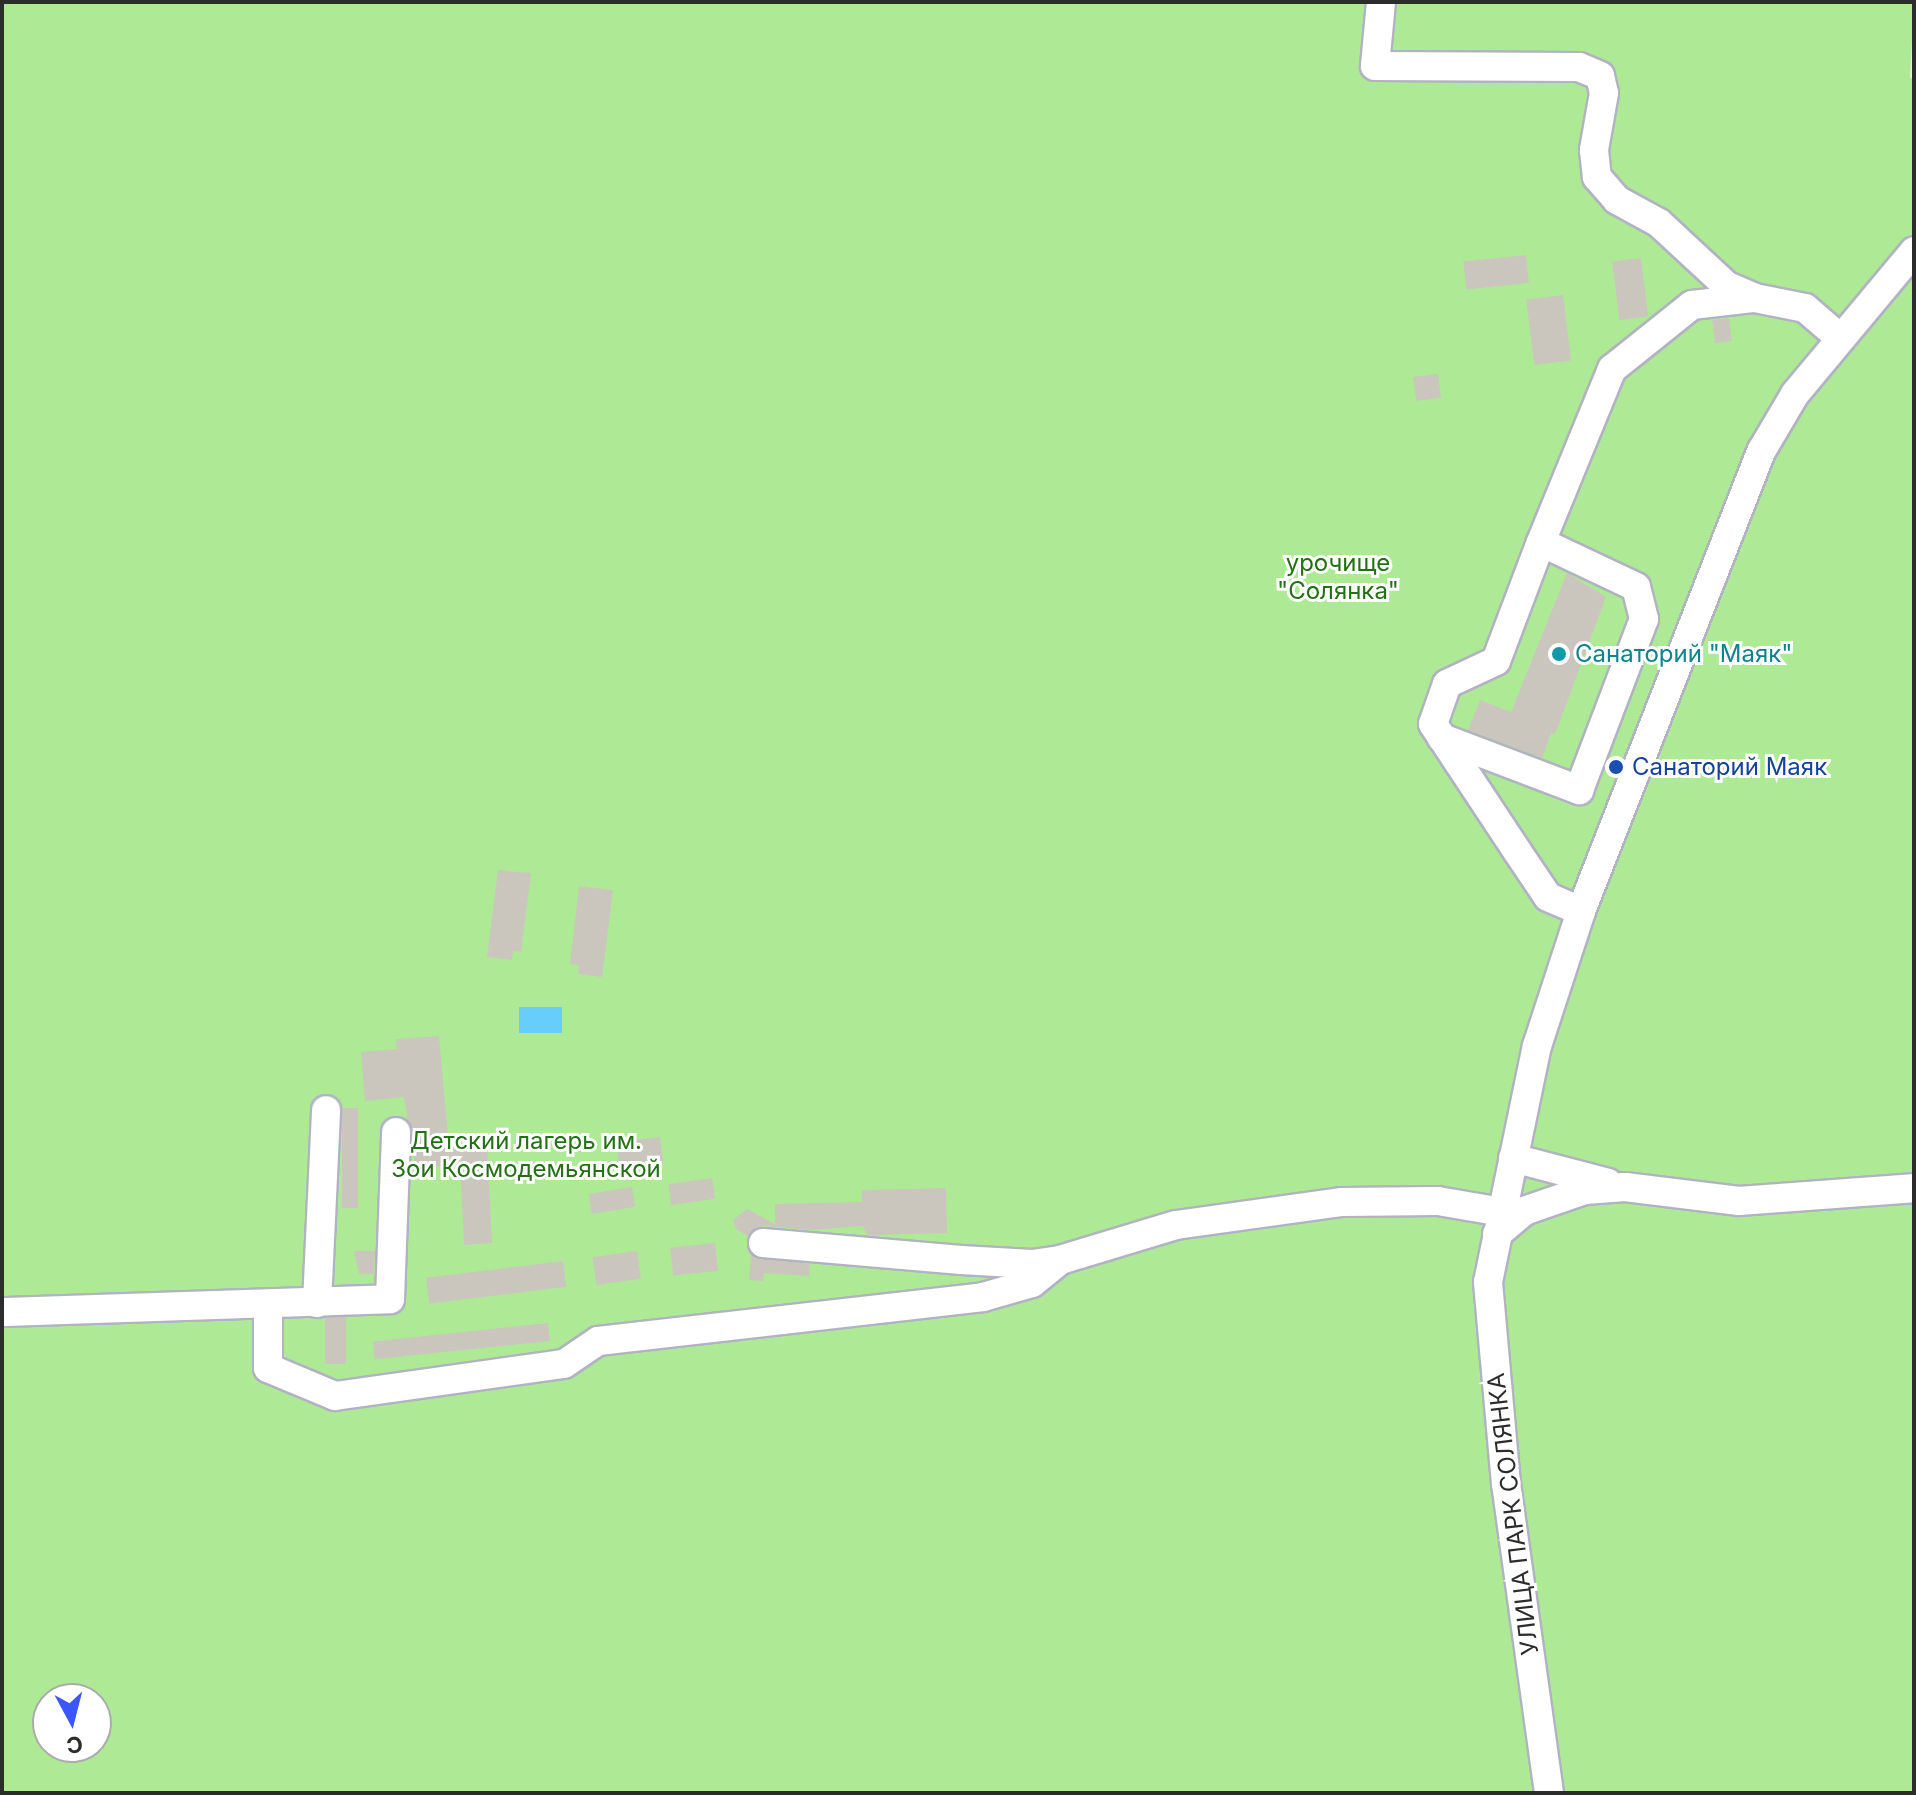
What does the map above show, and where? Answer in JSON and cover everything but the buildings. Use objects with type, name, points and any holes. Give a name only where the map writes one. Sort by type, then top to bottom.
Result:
[{"type":"street","points":[[1381,2],[1375,66],[1579,67],[1600,76],[1604,93],[1594,150],[1597,177],[1617,200],[1659,223],[1716,278],[1755,298],[1805,308],[1840,338]]},
{"type":"street","name":"УЛИЦА ПАРК СОЛЯНКА","points":[[1549,1793],[1506,1484],[1488,1282],[1537,1046],[1581,911],[1762,450],[1795,394],[1914,251]]},
{"type":"street","points":[[1581,911],[1548,897],[1433,724],[1447,684],[1496,661],[1612,369],[1692,305],[1755,298]]},
{"type":"street","points":[[1442,738],[1579,790],[1645,608],[1627,579],[1541,542]]},
{"type":"street","points":[[317,1303],[326,1110]]},
{"type":"street","points":[[2,1312],[390,1299],[396,1132]]},
{"type":"street","points":[[1513,1158],[1625,1187],[1739,1201],[1914,1188]]},
{"type":"street","points":[[763,1243],[1032,1264],[1060,1260],[1176,1225],[1342,1202],[1438,1201],[1499,1223],[1554,1198],[1625,1187]]},
{"type":"street","points":[[268,1305],[268,1368],[335,1396],[564,1364],[598,1341],[983,1297],[1032,1283],[1060,1260]]},
{"type":"green space","name":"урочище \"Солянка\"","points":[[2,2],[1914,2],[1910,77],[1914,80],[1914,1793],[2,1793]]},
{"type":"water","points":[[519,1007],[562,1007],[562,1033],[519,1033]]},
{"type":"place","name":"Санаторий \"Маяк\"","points":[[1559,654]]},
{"type":"place","name":"Санаторий Маяк","points":[[1616,767]]},
{"type":"park label","name":"Детский лагерь им. Зои Космодемьянской","points":[[526,1155]]}]
